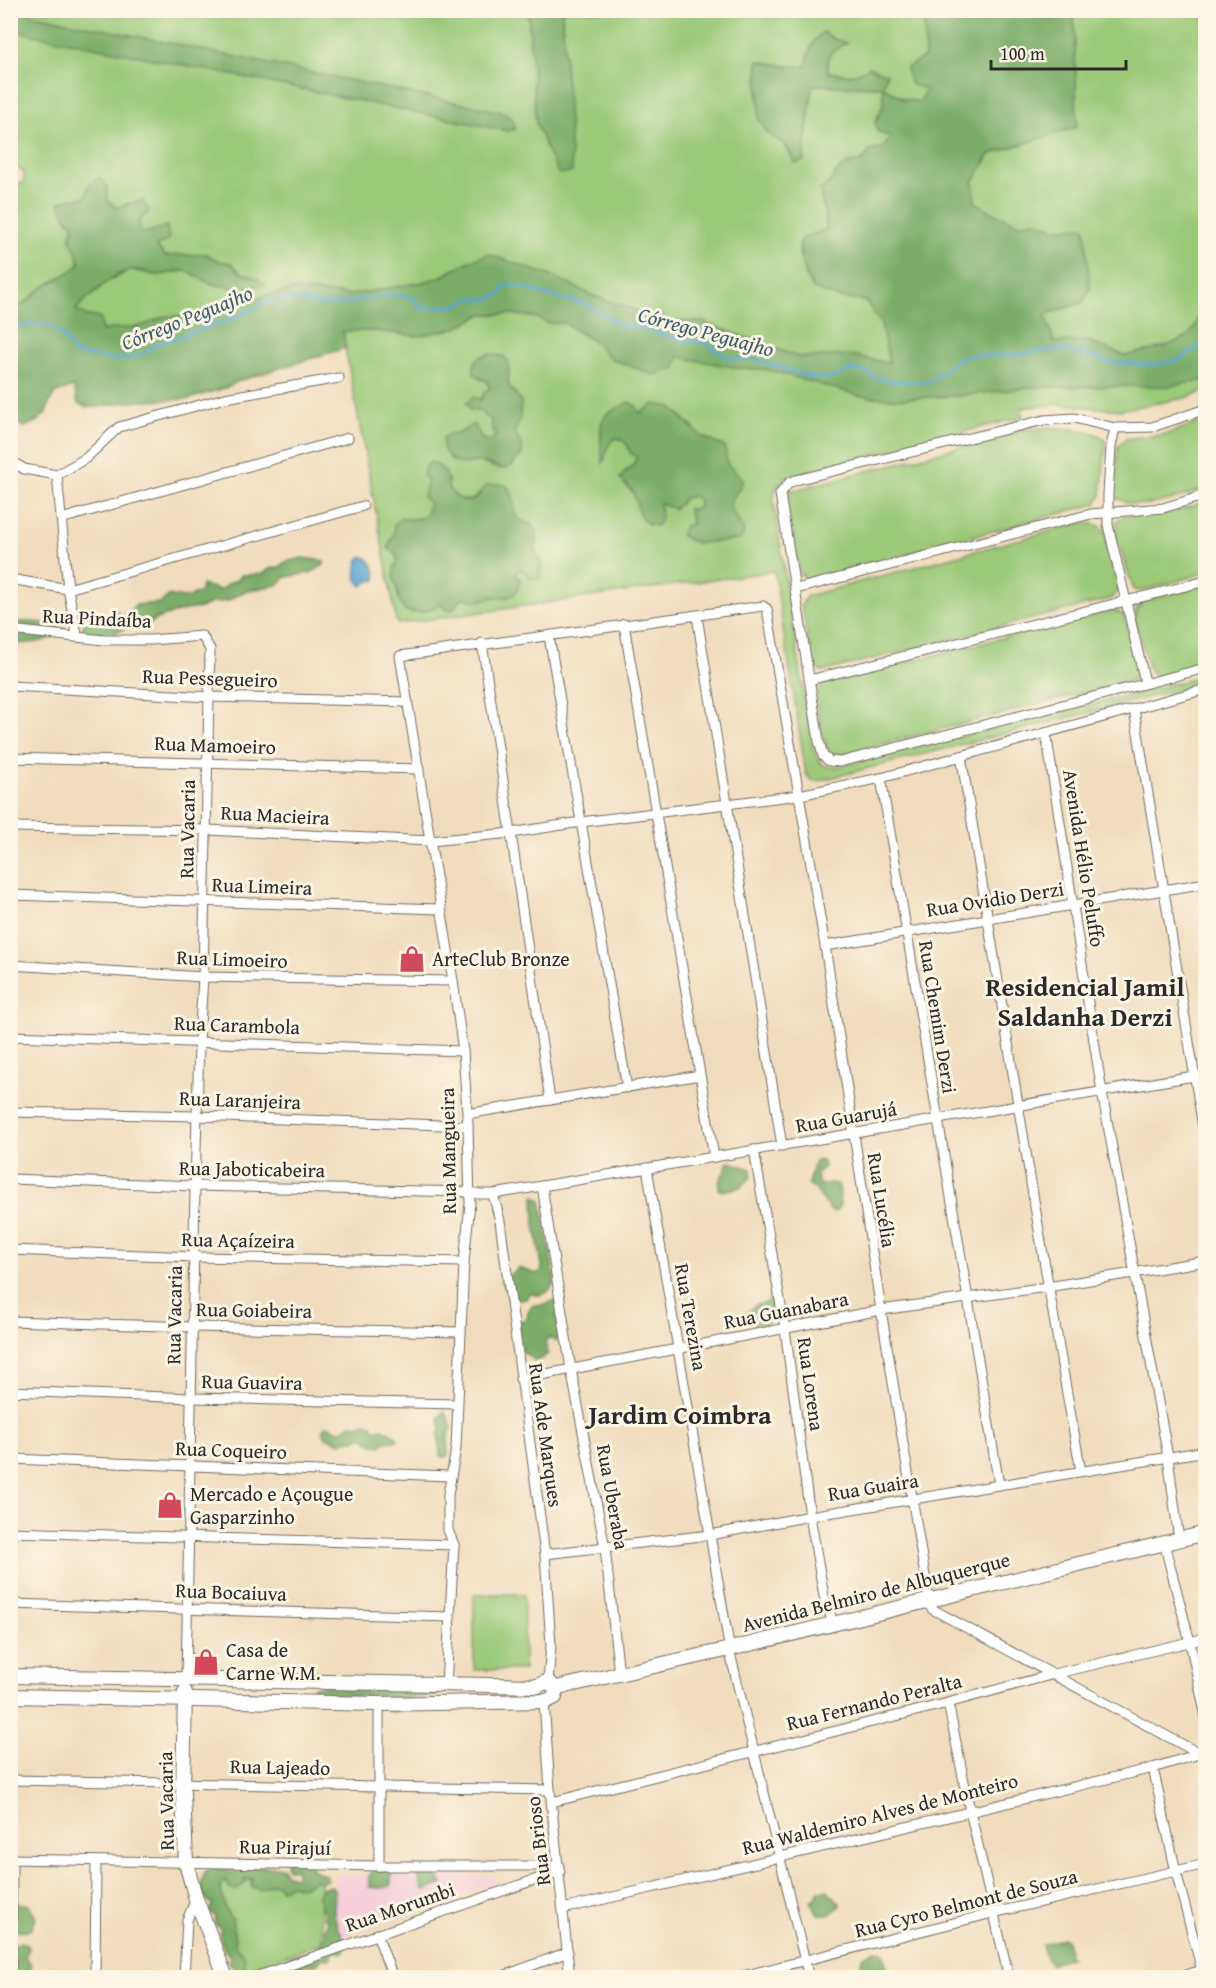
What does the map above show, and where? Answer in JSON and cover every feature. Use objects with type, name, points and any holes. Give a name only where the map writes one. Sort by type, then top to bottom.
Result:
[{"type":"main road","name":"Avenida Belmiro de Albuquerque","points":[[10,1677],[548,1685],[619,1674],[833,1623],[931,1604],[1206,1533]]},
{"type":"main road","name":"Rua Vacaria","points":[[186,1681],[183,1783],[186,1863],[196,1899],[226,1977]]},
{"type":"main road","points":[[544,1701],[537,1693],[548,1685]]},
{"type":"main road","points":[[10,1696],[379,1704],[544,1701]]},
{"type":"street","points":[[10,460],[24,469],[57,475],[86,458],[119,427],[225,398],[339,378]]},
{"type":"street","points":[[1206,409],[1152,427],[1115,428],[1074,418],[1044,420],[789,483],[780,494],[820,749],[828,761],[840,762],[1206,668]]},
{"type":"street","points":[[1115,428],[1111,447],[1108,525],[1145,682]]},
{"type":"street","points":[[61,519],[348,438]]},
{"type":"street","points":[[57,475],[68,589],[77,635]]},
{"type":"street","points":[[796,589],[1107,511],[1163,508],[1206,495]]},
{"type":"street","points":[[10,579],[68,589],[363,506]]},
{"type":"street","points":[[809,680],[1127,602],[1206,580]]},
{"type":"street","name":"Rua Lucélia","points":[[697,616],[759,606],[768,609],[825,946],[881,1310],[931,1604]]},
{"type":"street","points":[[550,1100],[482,643],[697,616],[782,1146]]},
{"type":"street","points":[[624,624],[714,1157]]},
{"type":"street","name":"Rua Pindaíba","points":[[10,630],[77,635],[104,640],[151,640],[202,636],[210,649]]},
{"type":"street","points":[[549,636],[627,1088]]},
{"type":"street","name":"Rua Mangueira","points":[[446,1685],[454,1545],[448,1530],[447,1519],[450,1476],[456,1448],[456,1404],[464,1263],[471,1192],[463,1051],[400,656],[482,643]]},
{"type":"street","name":"Rua Vacaria","points":[[186,1681],[195,1186],[203,977],[210,649]]},
{"type":"street","name":"Rua Pessegueiro","points":[[10,686],[210,697],[408,702]]},
{"type":"street","name":"Rua Macieira","points":[[10,827],[207,830],[430,841],[512,833],[581,822],[799,795],[881,778],[1206,689]]},
{"type":"street","points":[[1134,709],[1162,890],[1206,1145]]},
{"type":"street","name":"Avenida Hélio Peluffo","points":[[1046,733],[1102,1092],[1168,1457],[1179,1539]]},
{"type":"street","points":[[961,756],[1020,1106],[1047,1287],[1080,1471]]},
{"type":"street","name":"Rua Mamoeiro","points":[[10,758],[419,769]]},
{"type":"street","name":"Rua Chemim Derzi","points":[[881,778],[999,1485]]},
{"type":"street","name":"Rua Ovidio Derzi","points":[[825,946],[1206,883]]},
{"type":"street","name":"Rua Limeira","points":[[10,895],[440,909]]},
{"type":"street","name":"Rua Limoeiro","points":[[10,965],[203,977],[453,981]]},
{"type":"street","name":"Rua Carambola","points":[[10,1036],[463,1051]]},
{"type":"street","name":"Rua Guarujá","points":[[493,1194],[1206,1074]]},
{"type":"street","points":[[467,1114],[700,1075]]},
{"type":"street","name":"Rua Laranjeira","points":[[10,1112],[468,1126]]},
{"type":"street","name":"Rua Lorena","points":[[754,1150],[785,1329],[810,1516],[824,1596],[833,1623]]},
{"type":"street","name":"Rua Terezina","points":[[647,1168],[730,1648],[809,1977]]},
{"type":"street","name":"Rua Jaboticabeira","points":[[10,1179],[493,1194]]},
{"type":"street","name":"Rua Uberaba","points":[[542,1186],[571,1370],[605,1548],[619,1674]]},
{"type":"street","name":"Rua Ade Marques","points":[[493,1194],[500,1221],[545,1554],[551,1645],[548,1685]]},
{"type":"street","name":"Rua Açaízeira","points":[[10,1250],[464,1263]]},
{"type":"street","name":"Rua Guanabara","points":[[520,1379],[881,1310],[1047,1287],[1206,1261]]},
{"type":"street","name":"Rua Goiabeira","points":[[10,1321],[461,1332]]},
{"type":"street","name":"Rua Guavira","points":[[10,1391],[456,1404]]},
{"type":"street","name":"Rua Guaira","points":[[545,1554],[710,1535],[810,1516],[1206,1451]]},
{"type":"street","name":"Rua Coqueiro","points":[[10,1459],[450,1476]]},
{"type":"street","points":[[10,1532],[454,1545]]},
{"type":"street","points":[[1164,1543],[1190,1642],[1206,1717]]},
{"type":"street","name":"Rua Bocaiuva","points":[[10,1604],[450,1617]]},
{"type":"street","points":[[931,1604],[1054,1674],[1203,1753]]},
{"type":"street","name":"Rua Fernando Peralta","points":[[552,1802],[948,1703],[1054,1674],[1206,1638]]},
{"type":"street","name":"Rua Brioso","points":[[544,1701],[549,1790],[570,1977]]},
{"type":"street","points":[[948,1703],[970,1811],[1009,1977]]},
{"type":"street","points":[[379,1704],[379,1866]]},
{"type":"street","name":"Rua Waldemiro Alves de Monteiro","points":[[564,1909],[1153,1768],[1203,1753]]},
{"type":"street","points":[[1153,1768],[1176,1872],[1204,1972],[1175,1977]]},
{"type":"street","name":"Rua Lajeado","points":[[10,1780],[549,1790]]},
{"type":"street","points":[[11,1859],[11,1977]]},
{"type":"street","name":"Rua Pirajuí","points":[[11,1859],[559,1869]]},
{"type":"street","points":[[94,1977],[96,1862]]},
{"type":"street","name":"Rua Cyro Belmont de Souza","points":[[735,1977],[993,1913],[1206,1864]]},
{"type":"street","name":"Rua Morumbi","points":[[253,1977],[559,1869]]},
{"type":"street","points":[[184,1977],[187,1920],[196,1899]]},
{"type":"street","points":[[377,1934],[393,1977]]},
{"type":"street","points":[[498,1977],[568,1952]]},
{"type":"shaded area","points":[[336,1875],[494,1876],[494,1884],[334,1941]]},
{"type":"green space","points":[[11,10],[502,112],[513,120],[515,129],[508,131],[15,31],[11,29]]},
{"type":"green space","points":[[11,11],[528,11],[536,122],[564,43],[562,11],[924,11],[926,89],[921,102],[904,99],[883,87],[883,106],[875,123],[891,137],[883,148],[870,151],[862,161],[848,163],[831,183],[820,190],[827,229],[801,239],[799,252],[807,278],[839,298],[866,301],[881,323],[889,362],[852,356],[795,356],[703,322],[669,321],[593,296],[557,278],[468,262],[434,280],[350,295],[293,290],[250,300],[231,300],[225,307],[211,315],[167,316],[139,326],[102,331],[100,318],[87,316],[75,310],[105,283],[131,270],[157,275],[185,271],[225,286],[252,288],[264,284],[254,277],[241,273],[231,263],[218,261],[206,254],[165,256],[156,245],[167,226],[141,235],[139,221],[129,203],[117,208],[89,185],[85,198],[72,198],[65,216],[74,226],[70,239],[80,263],[69,273],[42,288],[21,306],[11,310],[17,277],[11,276],[11,182],[17,185],[24,182],[24,172],[11,164],[11,29],[508,131],[515,129],[513,120],[502,112]],"holes":[[[823,32],[834,39],[828,61],[828,72],[854,74],[869,67],[874,70],[883,87],[812,85],[804,161],[795,163],[758,99],[758,61],[786,66],[806,66]]]},
{"type":"green space","points":[[528,11],[562,11],[572,172],[559,174],[536,123]]},
{"type":"green space","points":[[924,11],[1074,11],[1077,127],[990,154],[973,182],[975,202],[991,212],[1020,224],[1034,221],[1055,228],[1085,227],[1090,289],[1082,303],[1045,314],[1054,342],[1087,341],[1125,356],[1164,347],[1187,337],[1196,326],[1205,292],[1205,380],[1169,386],[1035,387],[955,396],[897,399],[861,396],[765,369],[739,368],[678,357],[676,368],[653,375],[610,358],[595,342],[565,323],[547,323],[538,318],[513,314],[482,314],[456,328],[417,336],[376,331],[343,331],[346,348],[241,380],[225,388],[189,399],[125,402],[86,407],[78,404],[74,387],[56,393],[46,413],[37,421],[25,427],[11,422],[11,387],[18,377],[17,368],[11,370],[11,310],[21,306],[42,288],[80,264],[70,239],[74,226],[65,216],[59,203],[72,198],[85,198],[89,185],[99,177],[107,187],[107,201],[117,208],[142,200],[149,211],[139,221],[141,234],[167,226],[169,240],[156,246],[165,256],[206,254],[218,261],[231,263],[241,273],[265,284],[245,287],[224,286],[210,283],[185,271],[158,275],[138,270],[124,272],[101,286],[76,310],[87,316],[100,318],[102,331],[139,326],[167,316],[211,315],[225,307],[231,300],[250,300],[293,290],[350,295],[423,282],[443,276],[488,254],[557,278],[593,296],[669,321],[703,322],[795,356],[852,356],[889,362],[881,323],[866,301],[839,298],[813,289],[800,252],[801,239],[827,229],[820,190],[840,169],[862,161],[870,151],[883,148],[891,137],[878,132],[875,123],[883,106],[883,87],[903,99],[920,102],[926,89],[911,85],[906,68],[925,57]]},
{"type":"green space","points":[[1074,11],[1205,11],[1205,292],[1196,326],[1187,338],[1164,347],[1125,356],[1087,341],[1054,342],[1045,314],[1082,303],[1055,228],[1034,221],[1020,224],[991,212],[975,202],[973,182],[990,154],[1077,127]]},
{"type":"green space","points":[[823,32],[847,43],[831,52],[828,72],[854,74],[869,67],[887,74],[883,87],[812,85],[804,161],[795,163],[786,145],[769,135],[759,119],[758,61],[786,66],[806,66],[811,47]]},
{"type":"green space","points":[[482,314],[513,314],[538,318],[547,323],[565,323],[595,342],[610,358],[618,362],[677,356],[739,368],[765,369],[799,377],[955,396],[1035,387],[1169,386],[1205,380],[1205,391],[1185,398],[1120,410],[1059,404],[1021,408],[1023,417],[786,477],[776,488],[773,499],[813,749],[821,764],[838,767],[1205,676],[1205,683],[818,781],[811,780],[806,774],[774,571],[397,624],[342,331],[376,331],[417,336],[456,328]],"holes":[[[509,371],[508,380],[510,388],[517,394],[520,418],[515,432],[516,459],[512,466],[498,469],[477,461],[466,464],[451,460],[449,434],[477,432],[482,439],[491,441],[496,435],[492,428],[492,420],[479,411],[471,410],[490,387],[487,381],[480,379]],[[655,404],[678,413],[701,436],[725,447],[727,464],[740,476],[742,483],[730,503],[731,511],[736,517],[733,541],[695,543],[690,517],[699,509],[699,500],[693,496],[685,498],[680,504],[659,503],[649,525],[644,520],[633,493],[625,485],[625,471],[633,465],[637,457],[624,440],[616,438],[610,441],[607,448],[602,432],[606,415],[621,407],[640,413]],[[448,480],[448,488],[464,500],[472,499],[480,492],[514,509],[516,517],[523,522],[531,523],[537,540],[536,548],[541,570],[520,568],[515,573],[508,598],[463,597],[452,610],[439,603],[412,613],[398,598],[394,568],[398,560],[395,553],[388,548],[400,519],[420,518],[428,512],[428,481]]]},
{"type":"green space","points":[[488,354],[503,356],[509,362],[510,388],[521,401],[520,418],[515,432],[522,447],[522,455],[506,469],[482,462],[459,463],[451,459],[443,447],[443,438],[449,434],[458,434],[474,424],[482,439],[491,441],[496,435],[491,420],[479,411],[471,410],[466,403],[474,397],[481,400],[490,388],[487,381],[474,374],[477,359]]},
{"type":"green space","points":[[629,402],[636,406],[640,413],[655,404],[671,407],[701,436],[725,447],[727,464],[740,476],[742,483],[730,503],[731,511],[744,531],[741,539],[700,543],[690,541],[681,534],[684,526],[693,524],[688,509],[699,508],[699,500],[693,496],[685,498],[674,509],[660,503],[661,518],[657,526],[641,518],[633,492],[620,478],[633,465],[637,457],[630,453],[624,441],[616,438],[608,446],[603,463],[601,452],[600,437],[604,418],[609,412]]},
{"type":"green space","points":[[1205,420],[1205,489],[1171,500],[1146,504],[1134,504],[1114,496],[1118,446],[1125,439],[1167,434]]},
{"type":"green space","points":[[1049,427],[1089,432],[1102,437],[1106,442],[1101,496],[1095,504],[816,578],[808,579],[800,574],[786,503],[791,491],[1025,430]]},
{"type":"green space","points":[[431,462],[445,472],[450,491],[464,500],[475,499],[485,486],[495,484],[507,486],[512,495],[516,517],[537,531],[535,547],[536,555],[541,562],[540,578],[532,579],[520,568],[515,573],[520,580],[514,595],[492,597],[481,601],[463,597],[452,610],[445,609],[439,603],[424,612],[405,611],[400,602],[394,578],[398,560],[395,553],[388,548],[394,533],[394,525],[400,519],[421,518],[427,513],[429,502],[423,497],[428,481],[423,475],[425,467]]},
{"type":"green space","points":[[1205,502],[1205,573],[1142,591],[1134,590],[1116,537],[1117,521],[1124,516],[1174,512]]},
{"type":"green space","points":[[1084,522],[1100,526],[1104,530],[1118,585],[1118,591],[1110,599],[825,671],[820,671],[813,664],[801,605],[807,596]]},
{"type":"green space","points":[[302,558],[324,561],[324,565],[310,573],[286,577],[277,585],[245,591],[227,601],[185,610],[156,619],[150,624],[126,628],[108,636],[81,634],[85,623],[102,614],[104,616],[117,611],[121,617],[131,611],[135,605],[161,603],[169,595],[190,597],[200,593],[202,585],[220,590],[239,579],[241,575],[263,574],[269,569],[280,567],[287,561]]},
{"type":"green space","points":[[1205,585],[1205,665],[1158,676],[1149,670],[1135,620],[1136,609],[1144,601]]},
{"type":"green space","points":[[1111,610],[1121,613],[1125,618],[1138,669],[1130,681],[843,754],[832,754],[826,744],[817,707],[817,694],[821,686],[826,683]]},
{"type":"green space","points":[[10,621],[47,623],[66,629],[40,642],[11,643]]},
{"type":"green space","points":[[819,1160],[823,1162],[824,1167],[816,1173],[819,1185],[831,1183],[838,1185],[839,1188],[840,1205],[835,1212],[831,1211],[816,1190],[808,1184],[814,1162]]},
{"type":"green space","points":[[727,1163],[751,1169],[751,1177],[741,1187],[722,1191],[719,1189],[719,1182]]},
{"type":"green space","points":[[534,1196],[541,1200],[555,1281],[551,1289],[545,1293],[538,1295],[529,1293],[526,1299],[519,1300],[506,1289],[501,1281],[519,1268],[541,1273]]},
{"type":"green space","points":[[770,1296],[776,1302],[775,1310],[773,1316],[769,1317],[767,1325],[759,1330],[752,1321],[749,1321],[746,1314],[755,1305],[767,1303]]},
{"type":"green space","points":[[552,1301],[558,1301],[560,1307],[556,1315],[560,1337],[556,1341],[548,1338],[545,1342],[548,1353],[542,1359],[534,1360],[522,1351],[519,1324],[520,1321],[527,1319],[532,1305],[546,1305]]},
{"type":"green space","points":[[444,1411],[452,1428],[448,1436],[448,1456],[444,1457],[440,1455],[438,1433],[441,1431],[439,1418]]},
{"type":"green space","points":[[351,1424],[372,1425],[374,1430],[381,1428],[395,1435],[398,1440],[385,1442],[381,1446],[372,1444],[362,1436],[341,1443],[325,1437],[323,1428],[329,1426],[338,1431]]},
{"type":"green space","points":[[474,1594],[524,1594],[524,1670],[474,1670]]},
{"type":"green space","points":[[340,1685],[346,1690],[383,1687],[383,1692],[438,1689],[442,1691],[436,1696],[409,1698],[399,1711],[392,1713],[385,1709],[392,1698],[382,1695],[315,1694],[312,1687]]},
{"type":"green space","points":[[293,1856],[301,1859],[317,1872],[326,1875],[328,1880],[320,1882],[315,1880],[304,1886],[292,1885],[281,1889],[278,1885],[272,1884],[258,1890],[251,1886],[252,1879],[245,1879],[244,1884],[236,1890],[230,1888],[225,1880],[220,1886],[225,1908],[232,1919],[236,1947],[244,1955],[245,1960],[245,1971],[238,1976],[235,1968],[228,1962],[230,1956],[221,1942],[219,1932],[222,1929],[214,1923],[215,1916],[209,1913],[213,1904],[205,1898],[201,1886],[205,1872],[219,1866],[233,1872],[242,1872],[251,1867],[282,1867],[285,1873],[294,1877],[297,1874],[295,1869],[287,1869],[286,1863]]},
{"type":"green space","points":[[428,1869],[438,1874],[443,1884],[425,1891],[422,1889],[418,1876]]},
{"type":"green space","points":[[372,1870],[391,1872],[391,1886],[369,1887],[369,1875]]},
{"type":"green space","points":[[320,1877],[322,1943],[244,1970],[212,1882]]},
{"type":"green space","points":[[331,1886],[335,1892],[334,1912],[337,1926],[343,1936],[344,1951],[341,1953],[336,1951],[329,1959],[322,1958],[315,1965],[303,1965],[279,1977],[257,1978],[292,1956],[319,1950],[326,1937],[324,1930],[327,1923],[325,1912],[320,1907],[321,1903],[317,1896],[323,1888]]},
{"type":"green space","points":[[827,1890],[840,1903],[839,1907],[829,1915],[818,1914],[810,1901],[816,1898],[819,1891]]},
{"type":"green space","points":[[19,1903],[29,1905],[36,1918],[31,1930],[13,1931],[15,1905]]},
{"type":"green space","points":[[1062,1938],[1067,1940],[1068,1954],[1071,1958],[1051,1965],[1042,1945]]},
{"type":"green space","points":[[21,1942],[28,1945],[29,1949],[25,1956],[31,1964],[31,1972],[28,1977],[14,1977],[17,1958],[13,1957],[10,1947]]},
{"type":"green space","points":[[875,1950],[884,1955],[886,1966],[891,1971],[890,1977],[870,1977],[878,1974],[879,1970],[865,1971],[860,1967],[862,1957]]},
{"type":"water","points":[[362,556],[371,562],[376,580],[369,581],[362,586],[357,580],[357,574]]},
{"type":"waterway","name":"Córrego Peguajho","points":[[10,329],[34,324],[49,325],[61,333],[74,353],[116,360],[135,357],[155,345],[235,318],[266,302],[300,300],[320,305],[347,303],[387,295],[414,299],[421,308],[456,306],[469,299],[490,299],[502,293],[503,287],[516,285],[582,303],[622,326],[644,328],[670,337],[705,343],[730,359],[753,359],[814,378],[836,377],[847,371],[858,370],[870,373],[875,378],[929,382],[961,357],[1004,356],[1057,349],[1096,357],[1105,362],[1155,365],[1177,361],[1206,343]]},
{"type":"place","name":"ArteClub Bronze","points":[[412,959]]},
{"type":"place","name":"Mercado e Açougue Gasparzinho","points":[[170,1505]]},
{"type":"place","name":"Casa de Carne W.M.","points":[[206,1662]]},
{"type":"district","name":"Residencial Jamil Saldanha Derzi","points":[[1085,1002]]},
{"type":"district","name":"Jardim Coimbra","points":[[680,1415]]}]
